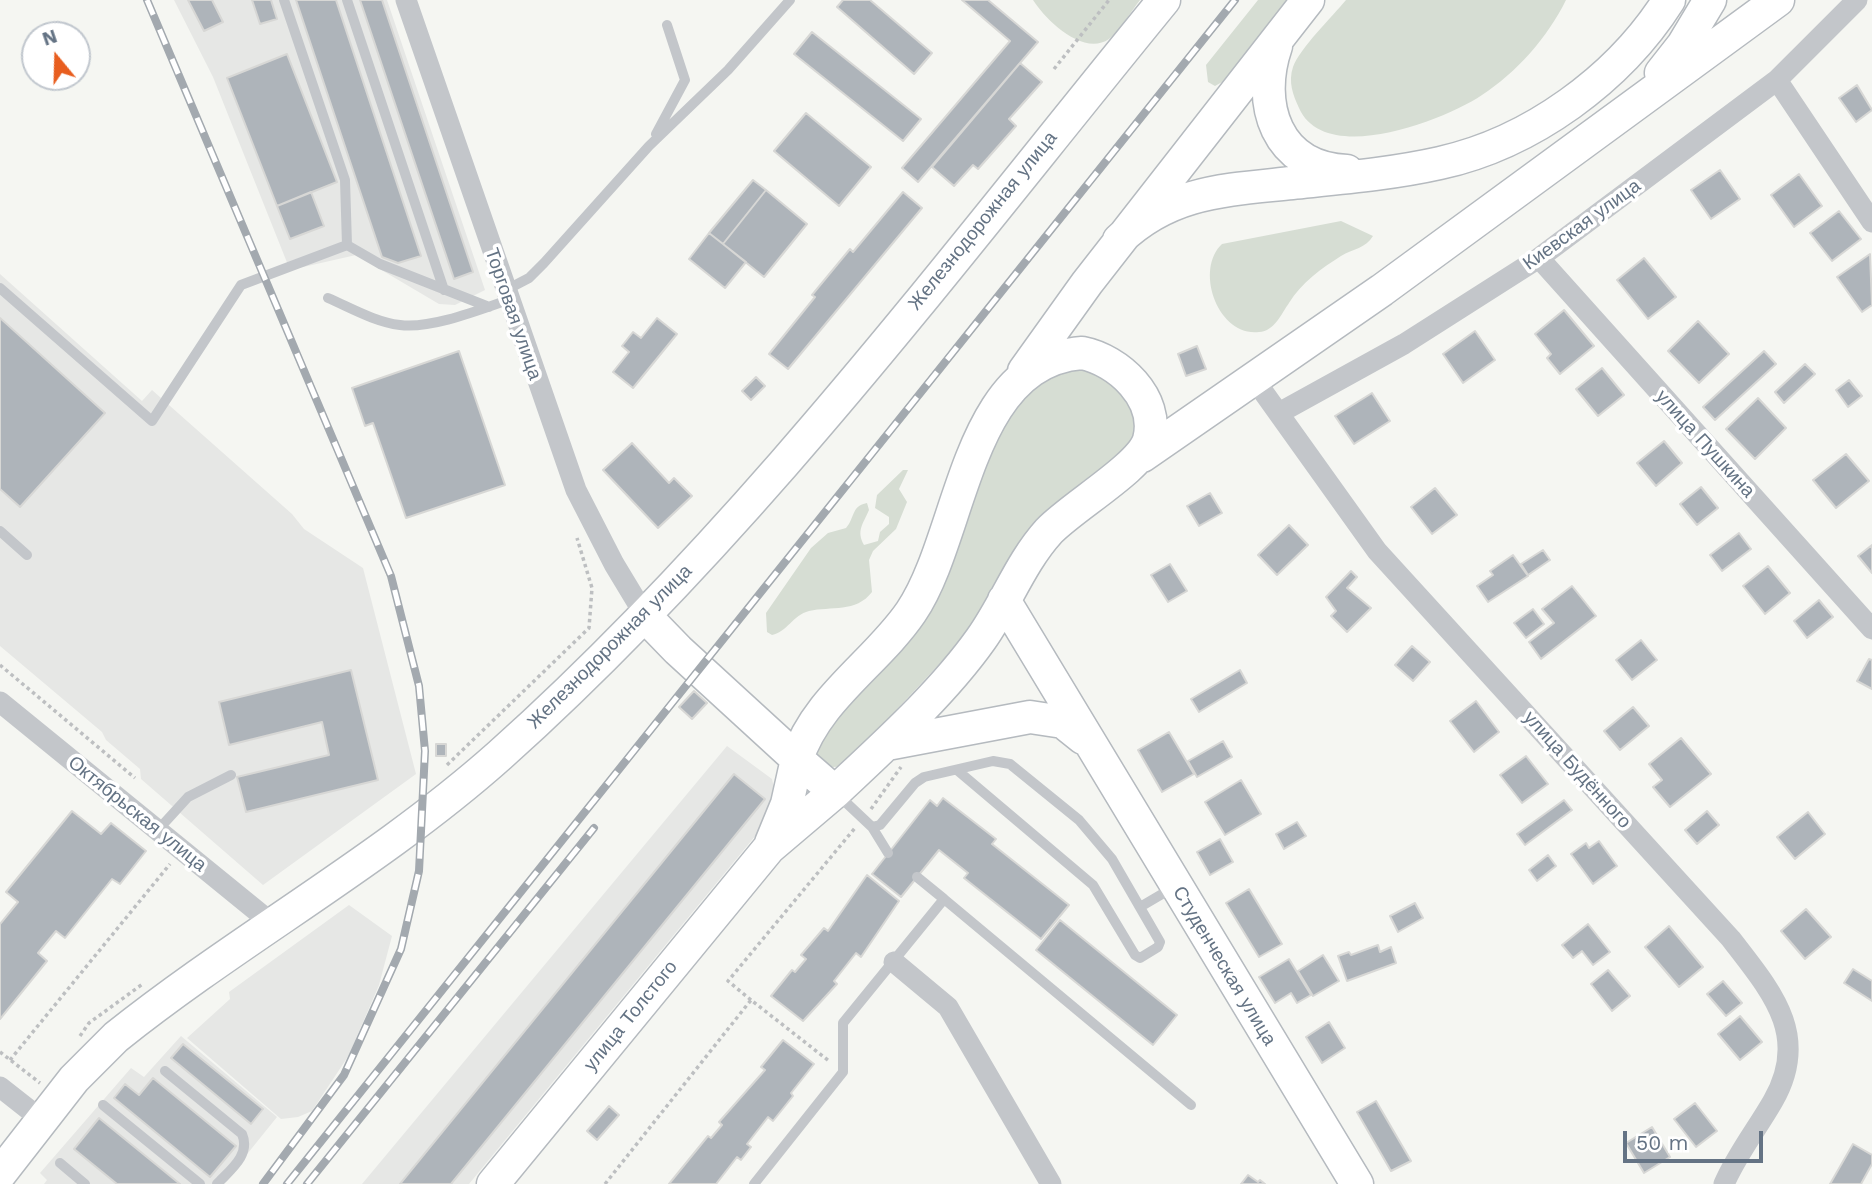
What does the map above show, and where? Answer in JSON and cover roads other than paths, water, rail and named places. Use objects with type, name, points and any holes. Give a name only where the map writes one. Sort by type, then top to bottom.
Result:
[{"type":"street","name":"Железнодорожная улица","points":[[0,1174],[88,1063],[116,1037],[455,793],[525,732],[646,617],[809,433],[1164,0]]},
{"type":"street","points":[[769,848],[787,804],[797,759],[806,737],[832,701],[912,612],[933,566],[971,461],[995,414],[1119,240],[1308,0]]},
{"type":"street","points":[[1119,240],[1148,215],[1201,194],[1391,172],[1485,150],[1544,120],[1595,83],[1622,58],[1669,0]]},
{"type":"street","points":[[1616,119],[1683,45],[1710,0]]},
{"type":"street","points":[[896,753],[982,639],[1048,533],[1077,504],[1778,0]]},
{"type":"street","name":"Киевская улица","points":[[1279,413],[1404,344],[1539,258],[1777,80],[1857,0]]},
{"type":"street","name":"Торговая улица","points":[[412,2],[500,299],[576,490],[614,564],[646,617]]},
{"type":"street","points":[[1279,36],[1266,80],[1267,99],[1279,136],[1292,150],[1313,162],[1340,170],[1391,172]]},
{"type":"street","points":[[1777,80],[1872,222]]},
{"type":"street","name":"улица Пушкина","points":[[1539,258],[1872,629]]},
{"type":"street","points":[[1018,380],[1050,360],[1067,354],[1082,353],[1108,360],[1131,381],[1146,406],[1150,431],[1142,456]]},
{"type":"street","name":"улица Будённого","points":[[1254,379],[1377,551],[1731,939],[1762,980],[1784,1021],[1790,1054],[1774,1099],[1724,1184]]},
{"type":"street","name":"Студенческая улица","points":[[1004,600],[1357,1184]]},
{"type":"street","points":[[646,617],[678,650],[835,792]]},
{"type":"street","points":[[735,699],[764,715],[778,718],[808,714],[832,701]]},
{"type":"street","name":"Октябрьская улица","points":[[0,702],[274,925]]},
{"type":"street","points":[[769,848],[835,792],[896,753],[1030,717],[1063,722],[1091,747]]},
{"type":"street","name":"улица Толстого","points":[[494,1184],[769,848]]},
{"type":"street","points":[[894,962],[948,1006],[1051,1184]]},
{"type":"street","points":[[0,1087],[42,1120]]},
{"type":"lane","points":[[284,0],[345,180],[347,245]]},
{"type":"lane","points":[[347,0],[444,290]]},
{"type":"lane","points":[[328,298],[379,320],[402,326],[428,324],[500,299],[529,278],[544,263],[649,146],[728,70],[790,0]]},
{"type":"lane","points":[[649,146],[685,80],[667,25]]},
{"type":"lane","points":[[0,288],[152,421],[241,285],[347,245]]},
{"type":"lane","points":[[347,245],[380,264],[444,290],[500,299]]},
{"type":"lane","points":[[0,531],[27,555]]},
{"type":"lane","points":[[872,827],[880,825],[915,783],[924,777],[993,761],[1010,764],[1079,820],[1112,859],[1160,942],[1158,947],[1140,958],[1093,886],[957,770]]},
{"type":"lane","points":[[157,831],[188,797],[231,775]]},
{"type":"lane","points":[[835,792],[872,827],[888,853]]},
{"type":"lane","points":[[917,877],[1191,1105]]},
{"type":"lane","points":[[1140,907],[1175,886]]},
{"type":"lane","points":[[754,1184],[843,1072],[844,1023],[944,899]]},
{"type":"lane","points":[[165,1071],[242,1134],[246,1143],[243,1153],[217,1184]]},
{"type":"lane","points":[[103,1105],[200,1184]]},
{"type":"lane","points":[[60,1163],[85,1184]]},
{"type":"railway","points":[[147,0],[391,576],[419,686],[425,751],[419,871],[401,949],[344,1075],[263,1184]]},
{"type":"railway","points":[[287,1184],[1235,0]]},
{"type":"railway","points":[[307,1184],[594,828]]}]
